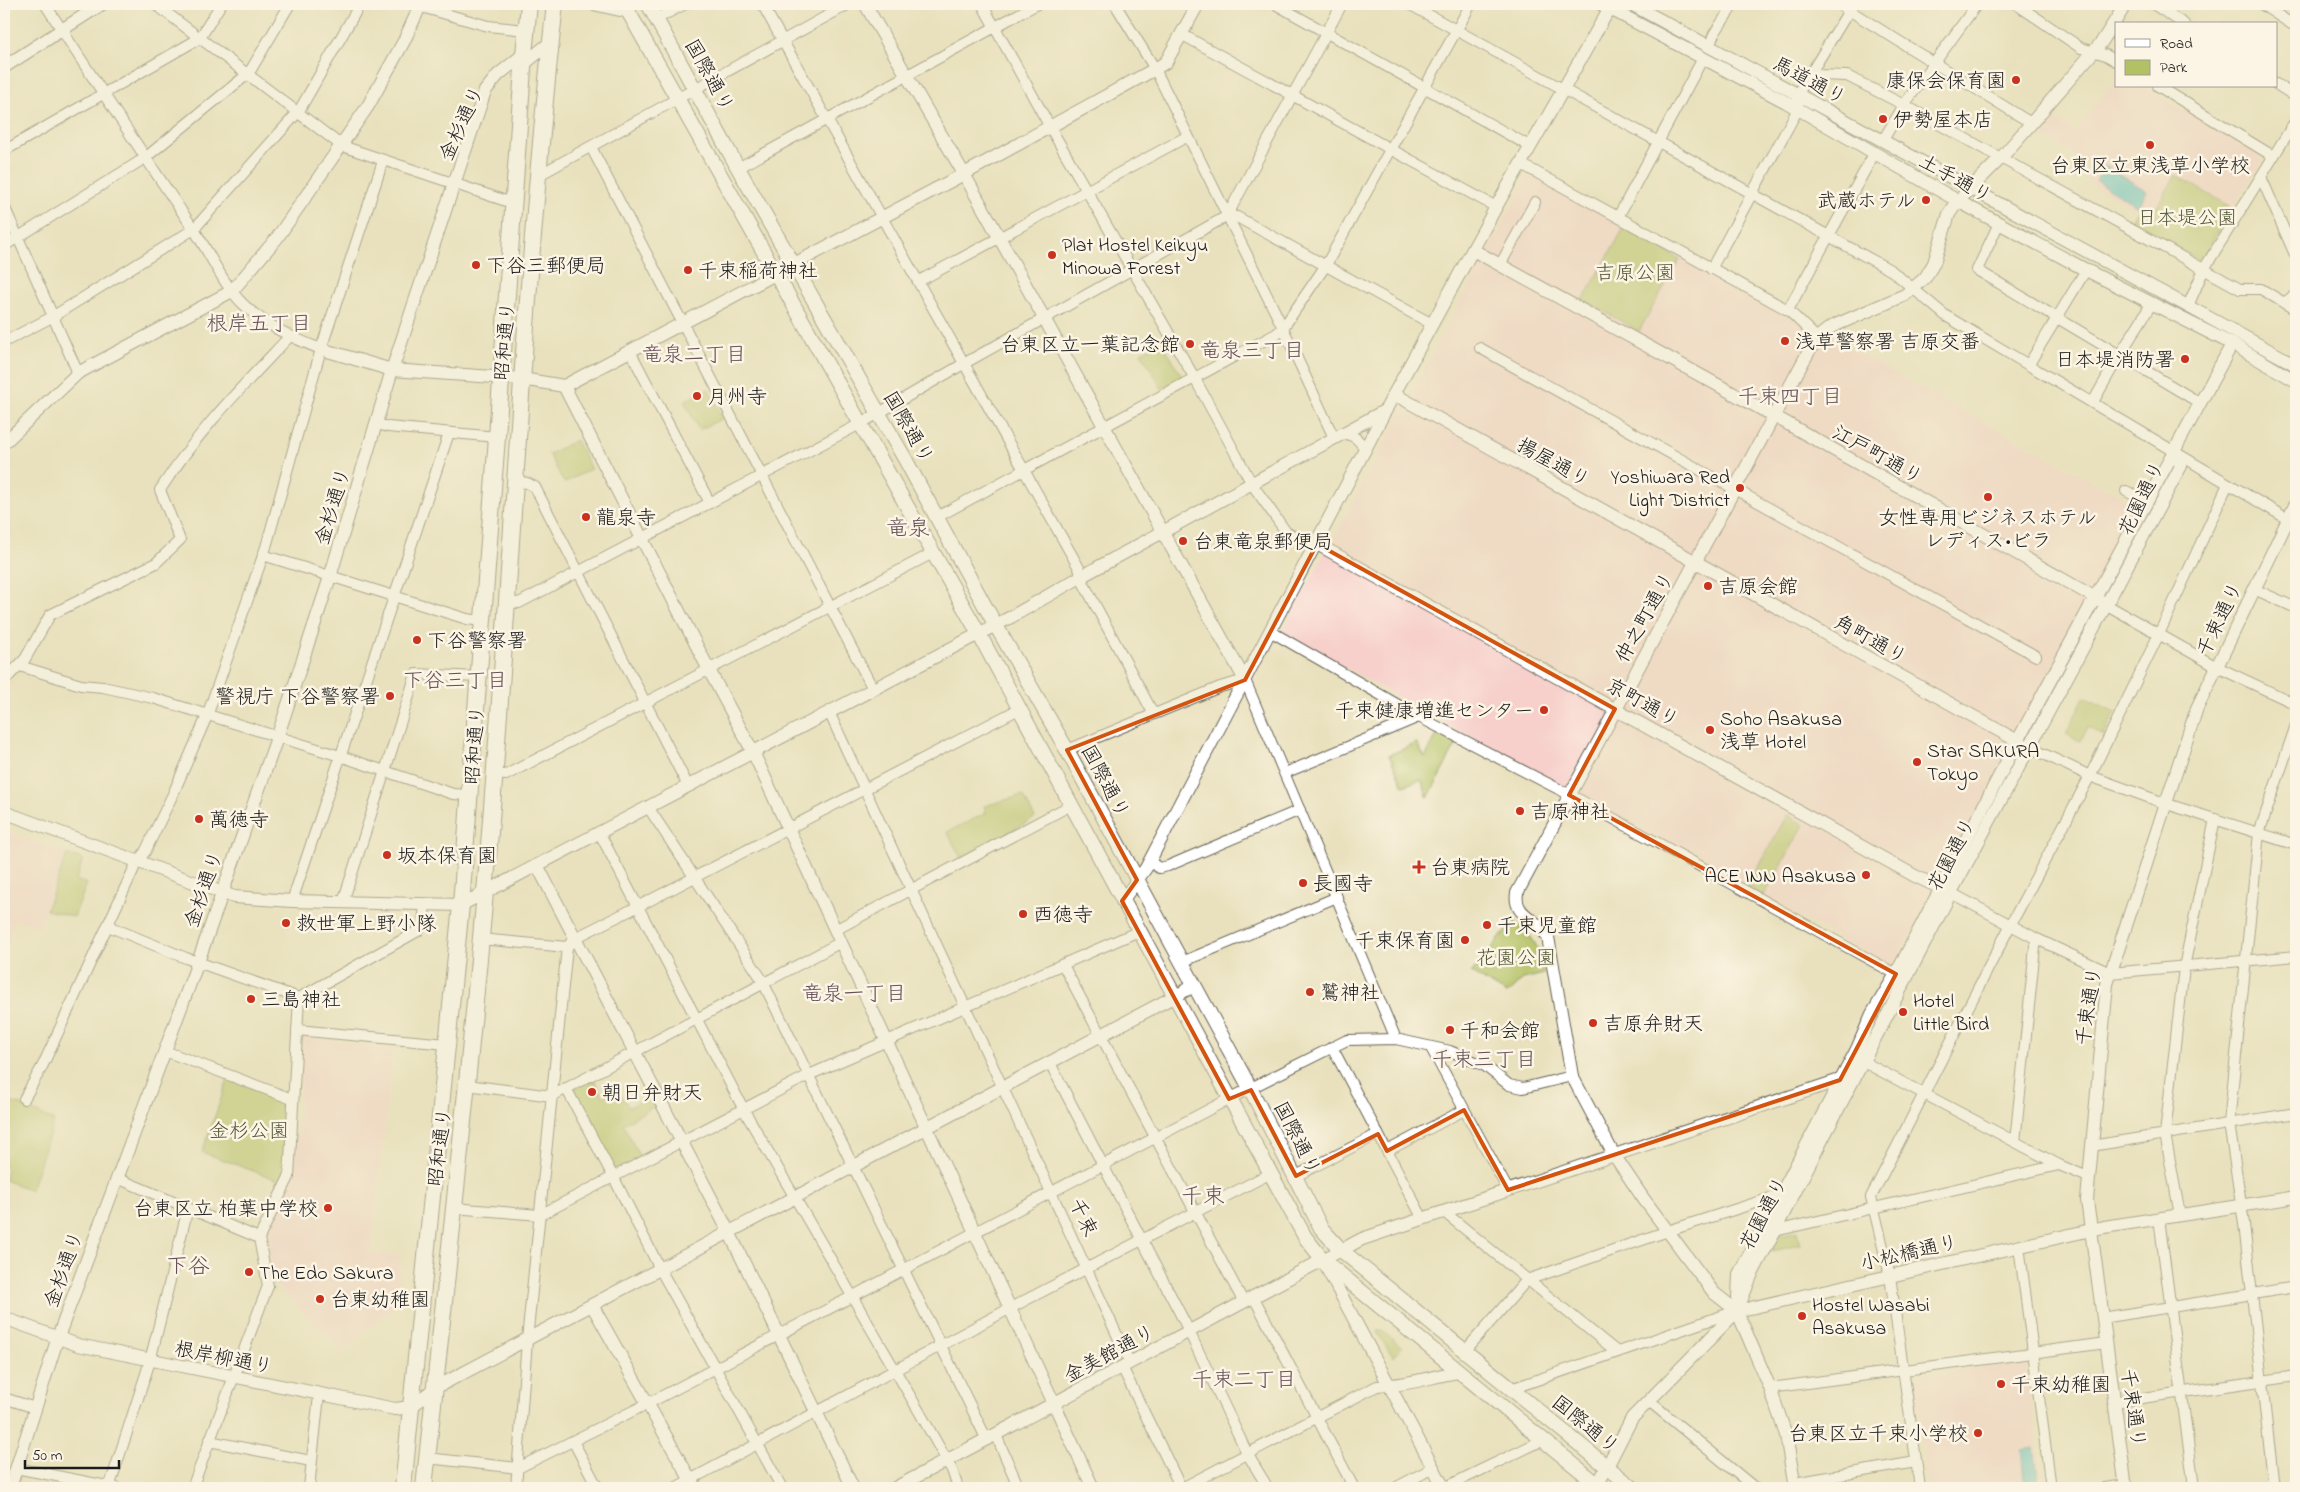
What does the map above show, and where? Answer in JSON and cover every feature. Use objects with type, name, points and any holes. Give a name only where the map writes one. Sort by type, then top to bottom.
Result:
[{"type":"highway","name":"昭和通り","points":[[403,1488],[461,905],[497,437],[512,203],[529,4]]},
{"type":"highway","name":"昭和通り","points":[[424,1488],[467,1085],[485,892],[522,379],[555,4]]},
{"type":"main road","name":"国際通り","points":[[648,4],[738,168],[794,264],[1067,750],[1296,1176],[1321,1228],[1341,1250],[1633,1488]]},
{"type":"main road","name":"国際通り","points":[[627,8],[978,634],[1305,1237],[1323,1260],[1599,1487]]},
{"type":"street","points":[[44,4],[102,94],[194,229],[232,291],[244,305],[289,337],[392,370],[522,379],[564,386],[964,174],[1155,69],[1166,62],[1198,4]]},
{"type":"street","points":[[4,67],[102,4]]},
{"type":"street","points":[[156,4],[249,73],[342,146],[512,203]]},
{"type":"street","points":[[4,151],[200,38],[221,4]]},
{"type":"street","points":[[4,246],[145,158],[249,73],[290,4]]},
{"type":"street","points":[[4,342],[52,317],[194,229],[299,112],[360,4]]},
{"type":"street","points":[[593,4],[627,8]]},
{"type":"street","points":[[656,19],[685,4]]},
{"type":"street","points":[[762,4],[965,363],[1082,576],[1084,584],[1153,714]]},
{"type":"street","points":[[539,175],[849,4]]},
{"type":"street","points":[[865,4],[964,174],[1164,531],[1245,680],[1396,1039]]},
{"type":"street","points":[[982,4],[1194,377],[1252,484],[1286,532],[1304,542],[1317,544]]},
{"type":"street","points":[[738,168],[1037,4]]},
{"type":"street","points":[[1115,4],[1155,69],[1338,436]]},
{"type":"street","points":[[1275,4],[1531,147]]},
{"type":"street","points":[[506,602],[519,603],[860,424],[1227,216],[1342,4]]},
{"type":"street","points":[[1409,4],[1892,271],[1915,288],[1946,316],[2292,522]]},
{"type":"street","points":[[937,517],[1276,334],[1283,328],[1326,265],[1471,4]]},
{"type":"street","name":"馬道通り","points":[[1631,4],[1706,52],[1798,94],[1972,189]]},
{"type":"street","points":[[1618,218],[1660,142],[1714,34],[1734,4]]},
{"type":"street","points":[[1839,4],[1851,7],[1934,63],[2031,123]]},
{"type":"street","points":[[1883,140],[1904,105],[1977,4]]},
{"type":"street","points":[[2016,4],[2081,48],[2094,50],[2115,60]]},
{"type":"street","points":[[1521,164],[1788,310],[1818,338],[1830,327],[1905,295],[1925,278],[1934,263],[1949,214],[1958,201],[2001,158],[2094,50],[2126,4]]},
{"type":"street","points":[[2153,4],[2181,22]]},
{"type":"street","points":[[2261,4],[2296,27]]},
{"type":"street","points":[[4,443],[78,372],[232,291],[277,238],[342,146],[387,74],[417,5],[488,26],[526,30]]},
{"type":"street","points":[[1122,901],[1149,861],[1394,394],[1496,207],[1531,147],[1607,5]]},
{"type":"street","name":"土手通り","points":[[1607,5],[1706,52],[1874,154],[1958,201],[2086,270],[2232,344],[2296,381]]},
{"type":"street","points":[[1711,269],[1798,109],[1798,94],[1851,7]]},
{"type":"street","points":[[1181,34],[1496,207]]},
{"type":"street","name":"金杉通り","points":[[10,1488],[58,1337],[198,962],[277,738],[330,577],[392,370],[454,184],[490,97],[523,60],[551,42]]},
{"type":"street","points":[[1812,70],[1819,75],[1847,76],[1904,105],[2240,289],[2261,289],[2296,310]]},
{"type":"street","points":[[2278,85],[2296,97]]},
{"type":"street","points":[[2161,88],[2273,156]]},
{"type":"street","points":[[2188,306],[2204,269],[2293,124]]},
{"type":"street","points":[[2293,124],[2296,140]]},
{"type":"street","points":[[919,281],[1188,136]]},
{"type":"street","points":[[591,147],[682,324],[764,475],[873,688]]},
{"type":"street","points":[[1788,310],[1874,154]]},
{"type":"street","points":[[24,1099],[42,1067],[137,862],[145,852],[169,803],[207,716],[263,555],[322,349],[383,161]]},
{"type":"street","points":[[2261,177],[2296,257]]},
{"type":"street","name":"土手通り","points":[[1972,189],[2296,365]]},
{"type":"street","points":[[1500,265],[1535,202]]},
{"type":"street","points":[[4,206],[78,372]]},
{"type":"street","points":[[1227,216],[1236,217],[1432,324]]},
{"type":"street","points":[[1999,223],[1977,270],[2200,404]]},
{"type":"street","name":"江戸町通り","points":[[1473,250],[1774,416],[2107,605]]},
{"type":"street","points":[[2029,364],[2086,270]]},
{"type":"street","points":[[2284,303],[2296,294]]},
{"type":"street","points":[[2093,402],[2152,303]]},
{"type":"street","points":[[4,682],[20,666],[50,616],[156,563],[180,540],[160,490],[194,440],[289,337]]},
{"type":"street","name":"仲之町通り","points":[[1572,1076],[1548,937],[1542,927],[1518,908],[1517,893],[1615,709],[1818,338]]},
{"type":"street","points":[[2175,452],[2232,344]]},
{"type":"street","points":[[1480,348],[2036,656]]},
{"type":"street","points":[[630,352],[710,503]]},
{"type":"street","points":[[564,386],[753,752],[1094,1488]]},
{"type":"street","name":"揚屋通り","points":[[1394,394],[1696,563]]},
{"type":"street","points":[[4,812],[222,893],[244,899],[461,905],[996,625],[1386,410]]},
{"type":"street","points":[[377,424],[388,427],[497,437]]},
{"type":"street","points":[[292,901],[449,433]]},
{"type":"street","points":[[1338,436],[1354,435],[1361,441],[1365,451]]},
{"type":"street","name":"花園通り","points":[[1770,1228],[1945,890],[2017,742],[2094,597],[2149,507],[2181,466],[2175,452]]},
{"type":"street","points":[[515,481],[527,483],[535,487],[577,573],[688,786]]},
{"type":"street","points":[[1920,1488],[1890,1276],[1871,1197],[2011,924],[2090,776],[2160,634],[2228,484]]},
{"type":"street","points":[[2126,491],[2149,507]]},
{"type":"street","name":"千束通り","points":[[2126,1487],[2089,1230],[2087,1200],[2099,1055],[2110,973],[2197,708],[2254,589],[2292,522],[2296,503]]},
{"type":"street","name":"花園通り","points":[[1858,1059],[1872,1014],[2029,747],[2107,605],[2149,507]]},
{"type":"street","name":"京町通り","points":[[1317,544],[1945,890]]},
{"type":"street","points":[[493,774],[506,775],[933,553]]},
{"type":"street","points":[[263,555],[466,620],[482,620]]},
{"type":"street","name":"角町通り","points":[[1696,563],[2029,747]]},
{"type":"street","points":[[2254,589],[2296,608]]},
{"type":"street","points":[[2107,605],[2217,667],[2296,704]]},
{"type":"street","points":[[1270,631],[1419,716],[1896,974]]},
{"type":"street","points":[[20,666],[81,685],[104,687],[154,698],[387,771],[453,794],[468,795]]},
{"type":"street","points":[[343,902],[387,771],[416,674],[478,677]]},
{"type":"street","points":[[1067,750],[1220,687],[1245,680]]},
{"type":"street","points":[[480,938],[571,942],[1019,709]]},
{"type":"street","name":"千束","points":[[829,712],[1088,1268],[1126,1365],[1181,1488]]},
{"type":"street","points":[[1285,773],[1419,716]]},
{"type":"street","points":[[2274,1488],[2230,1123],[2259,833],[2296,725]]},
{"type":"street","points":[[2029,747],[2090,776],[2167,804],[2296,845]]},
{"type":"street","points":[[835,930],[1071,805]]},
{"type":"street","points":[[648,807],[764,983],[941,1346],[1019,1488]]},
{"type":"street","points":[[1149,861],[1158,868],[1168,866],[1300,810]]},
{"type":"street","points":[[2180,1215],[2165,1134],[2184,968],[2214,819]]},
{"type":"street","points":[[599,832],[695,1020],[744,1110],[947,1461],[958,1488]]},
{"type":"street","points":[[537,865],[571,942],[634,1052],[729,1232],[853,1488]]},
{"type":"street","points":[[1945,890],[2037,939],[2110,973],[2184,968],[2296,956]]},
{"type":"street","points":[[1182,962],[1337,897]]},
{"type":"street","points":[[108,926],[198,962],[299,998],[418,931],[424,924],[425,904]]},
{"type":"street","points":[[453,1208],[540,1215],[809,1076],[1139,931]]},
{"type":"street","points":[[2015,1142],[2034,947],[2037,939]]},
{"type":"street","points":[[516,1488],[527,1340],[552,1096],[571,942]]},
{"type":"street","points":[[467,1085],[552,1096],[841,942]]},
{"type":"street","points":[[1063,965],[1195,1212],[1318,1417],[1354,1488]]},
{"type":"street","points":[[410,1407],[435,1388],[1194,986]]},
{"type":"street","points":[[192,1488],[268,1286],[259,1238],[289,1177],[299,998]]},
{"type":"street","points":[[297,1030],[447,1044]]},
{"type":"street","points":[[427,1458],[518,1468],[649,1404],[851,1296],[975,1234],[1229,1099],[1332,1047],[1347,1040],[1396,1039],[1450,1051],[1485,1066],[1508,1085],[1523,1088],[1572,1076],[1614,1155],[1714,1293],[1737,1311],[1770,1388],[1786,1435],[1794,1486],[1916,1462]]},
{"type":"street","points":[[1332,1047],[1423,1219]]},
{"type":"street","points":[[1431,1048],[1508,1190]]},
{"type":"street","points":[[165,1051],[292,1099]]},
{"type":"street","points":[[1858,1059],[2059,1166],[2088,1177]]},
{"type":"street","name":"千束","points":[[1050,1063],[1189,1332],[1248,1455],[1268,1488]]},
{"type":"street","name":"花園通り","points":[[1599,1487],[1607,1466],[1632,1418],[1737,1311],[1770,1228],[1780,1195],[1846,1081]]},
{"type":"street","name":"金美館通り","points":[[896,1488],[1362,1239],[1614,1155],[1846,1081]]},
{"type":"street","points":[[566,1088],[614,1177],[660,1269],[782,1488]]},
{"type":"street","points":[[1387,1151],[1464,1110]]},
{"type":"street","points":[[2091,1146],[2296,1113]]},
{"type":"street","points":[[1296,1176],[1378,1134]]},
{"type":"street","points":[[1770,1228],[1875,1208],[2059,1166]]},
{"type":"street","points":[[675,1488],[693,1484],[758,1444],[895,1370],[1270,1174]]},
{"type":"street","points":[[117,1178],[259,1238]]},
{"type":"street","points":[[1465,1351],[1527,1280],[1668,1231],[1780,1195]]},
{"type":"street","name":"小松橋通り","points":[[1737,1311],[2089,1230],[2296,1197]]},
{"type":"street","points":[[16,1468],[112,1488],[150,1361],[188,1208]]},
{"type":"street","points":[[1444,1212],[1617,1352]]},
{"type":"street","points":[[2159,1218],[2194,1488]]},
{"type":"street","points":[[2019,1246],[2032,1353],[2052,1488]]},
{"type":"street","points":[[1323,1260],[1444,1488],[1543,1440]]},
{"type":"street","points":[[2102,1318],[2296,1288]]},
{"type":"street","points":[[592,1305],[693,1484]]},
{"type":"street","points":[[1511,1388],[1737,1311]]},
{"type":"street","name":"根岸柳通り","points":[[4,1318],[78,1346],[395,1409],[410,1407]]},
{"type":"street","points":[[1770,1388],[2106,1343]]},
{"type":"street","points":[[1181,1488],[1248,1455],[1377,1386],[1402,1384],[1459,1372]]},
{"type":"street","points":[[2114,1402],[2296,1376]]},
{"type":"street","points":[[309,1488],[319,1395]]},
{"type":"street","points":[[4,1398],[35,1408]]},
{"type":"street","points":[[1649,1401],[1755,1488]]},
{"type":"street","points":[[209,1441],[311,1461]]},
{"type":"street","points":[[573,1441],[598,1488]]},
{"type":"street","points":[[1395,1488],[1433,1468]]},
{"type":"street","points":[[2105,1488],[2126,1487]]},
{"type":"highlighted area","points":[[1317,544],[1615,709],[1569,795],[1896,974],[1840,1080],[1508,1190],[1464,1110],[1387,1151],[1378,1134],[1296,1176],[1251,1090],[1229,1099],[1122,901],[1137,880],[1067,750],[1245,680]]},
{"type":"shaded area","name":"台東区立東浅草小学校","points":[[2115,79],[2115,88],[2146,88],[2259,156],[2262,161],[2232,208],[2176,175],[2150,217],[2086,181],[2094,167],[2041,135],[2054,118],[2075,132]]},
{"type":"shaded area","points":[[1529,174],[2140,507],[1893,969],[1282,633]]},
{"type":"shaded area","points":[[4,831],[66,853],[39,927],[15,919],[4,956]]},
{"type":"shaded area","name":"台東区立 柏葉中学校","points":[[304,1037],[393,1048],[371,1253],[401,1256],[395,1307],[341,1350],[275,1284],[265,1241],[294,1175]]},
{"type":"shaded area","name":"台東区立千束小学校","points":[[2026,1362],[2043,1488],[1928,1488],[1914,1377]]},
{"type":"green space","name":"日本堤公園","points":[[2176,175],[2232,208],[2201,261],[2130,222],[2137,210],[2150,217]]},
{"type":"green space","name":"吉原公園","points":[[1624,228],[1680,259],[1639,331],[1583,300]]},
{"type":"green space","points":[[1162,342],[1183,378],[1162,389],[1141,352]]},
{"type":"green space","points":[[709,389],[723,418],[699,430],[684,401]]},
{"type":"green space","points":[[576,440],[591,469],[564,483],[549,454]]},
{"type":"green space","points":[[2084,697],[2115,712],[2104,736],[2087,727],[2080,741],[2066,734]]},
{"type":"green space","points":[[1438,732],[1457,743],[1428,798],[1421,780],[1403,786],[1389,755],[1417,743],[1425,758]]},
{"type":"green space","points":[[1023,795],[1035,818],[961,858],[947,832],[986,813],[984,806]]},
{"type":"green space","points":[[1787,815],[1804,825],[1764,896],[1747,887]]},
{"type":"green space","points":[[67,854],[83,859],[76,880],[87,884],[74,917],[46,910]]},
{"type":"green space","name":"花園公園","points":[[1514,921],[1528,934],[1535,944],[1544,974],[1523,979],[1507,994],[1471,973]]},
{"type":"green space","points":[[594,1078],[603,1097],[617,1090],[629,1107],[650,1097],[655,1106],[623,1124],[641,1159],[615,1174],[571,1090]]},
{"type":"green space","name":"金杉公園","points":[[228,1079],[288,1101],[283,1182],[202,1152]]},
{"type":"green space","points":[[4,1100],[21,1105],[54,1121],[31,1190],[4,1180],[7,1169],[4,1167]]},
{"type":"green space","points":[[1797,1231],[1800,1245],[1772,1251],[1780,1235]]},
{"type":"green space","points":[[1380,1329],[1402,1347],[1393,1357],[1377,1332]]},
{"type":"water","points":[[2105,166],[2147,191],[2138,206],[2096,181]]},
{"type":"water","points":[[2034,1447],[2039,1488],[2025,1488],[2021,1449]]},
{"type":"place","name":"康保会保育園","points":[[2016,80]]},
{"type":"place","name":"伊勢屋本店","points":[[1883,119]]},
{"type":"place","name":"台東区立東浅草小学校","points":[[2150,145]]},
{"type":"place","name":"武蔵ホテル","points":[[1926,200]]},
{"type":"place","name":"Plat Hostel Keikyu Minowa Forest","points":[[1052,255]]},
{"type":"place","name":"下谷三郵便局","points":[[476,265]]},
{"type":"place","name":"千束稲荷神社","points":[[688,270]]},
{"type":"place","name":"浅草警察署 吉原交番","points":[[1785,341]]},
{"type":"place","name":"台東区立一葉記念館","points":[[1190,344]]},
{"type":"place","name":"日本堤消防署","points":[[2185,359]]},
{"type":"place","name":"月州寺","points":[[697,396]]},
{"type":"place","name":"Yoshiwara Red Light District","points":[[1740,488]]},
{"type":"place","name":"女性専用ビジネスホテル レディス•ビラ","points":[[1988,497]]},
{"type":"place","name":"龍泉寺","points":[[586,517]]},
{"type":"place","name":"台東竜泉郵便局","points":[[1183,541]]},
{"type":"place","name":"吉原会館","points":[[1708,586]]},
{"type":"place","name":"下谷警察署","points":[[417,640]]},
{"type":"place","name":"警視庁 下谷警察署","points":[[390,696]]},
{"type":"place","name":"千束健康増進センター","points":[[1544,710]]},
{"type":"place","name":"Soho Asakusa 浅草 Hotel","points":[[1710,730]]},
{"type":"place","name":"Star SAKURA Tokyo","points":[[1917,762]]},
{"type":"place","name":"吉原神社","points":[[1520,811]]},
{"type":"place","name":"萬徳寺","points":[[199,819]]},
{"type":"place","name":"坂本保育園","points":[[387,855]]},
{"type":"place","name":"台東病院","points":[[1419,867]]},
{"type":"place","name":"ACE INN Asakusa","points":[[1866,875]]},
{"type":"place","name":"長國寺","points":[[1303,883]]},
{"type":"place","name":"西徳寺","points":[[1023,914]]},
{"type":"place","name":"救世軍上野小隊","points":[[286,923]]},
{"type":"place","name":"千束児童館","points":[[1487,925]]},
{"type":"place","name":"千束保育園","points":[[1465,940]]},
{"type":"place","name":"鷲神社","points":[[1310,992]]},
{"type":"place","name":"三島神社","points":[[251,999]]},
{"type":"place","name":"Hotel Little Bird","points":[[1903,1012]]},
{"type":"place","name":"吉原弁財天","points":[[1593,1023]]},
{"type":"place","name":"千和会館","points":[[1450,1030]]},
{"type":"place","name":"朝日弁財天","points":[[592,1092]]},
{"type":"place","name":"台東区立 柏葉中学校","points":[[328,1208]]},
{"type":"place","name":"The Edo Sakura","points":[[249,1272]]},
{"type":"place","name":"台東幼稚園","points":[[320,1299]]},
{"type":"place","name":"Hostel Wasabi Asakusa","points":[[1802,1316]]},
{"type":"place","name":"千束幼稚園","points":[[2001,1384]]},
{"type":"place","name":"台東区立千束小学校","points":[[1978,1433]]},
{"type":"district","name":"根岸五丁目","points":[[259,323]]},
{"type":"district","name":"竜泉三丁目","points":[[1252,350]]},
{"type":"district","name":"竜泉二丁目","points":[[694,354]]},
{"type":"district","name":"千束四丁目","points":[[1790,396]]},
{"type":"district","name":"竜泉","points":[[908,527]]},
{"type":"district","name":"下谷三丁目","points":[[455,680]]},
{"type":"district","name":"竜泉一丁目","points":[[854,993]]},
{"type":"district","name":"千束三丁目","points":[[1484,1059]]},
{"type":"district","name":"千束","points":[[1203,1195]]},
{"type":"district","name":"下谷","points":[[188,1265]]},
{"type":"district","name":"千束二丁目","points":[[1244,1379]]}]
